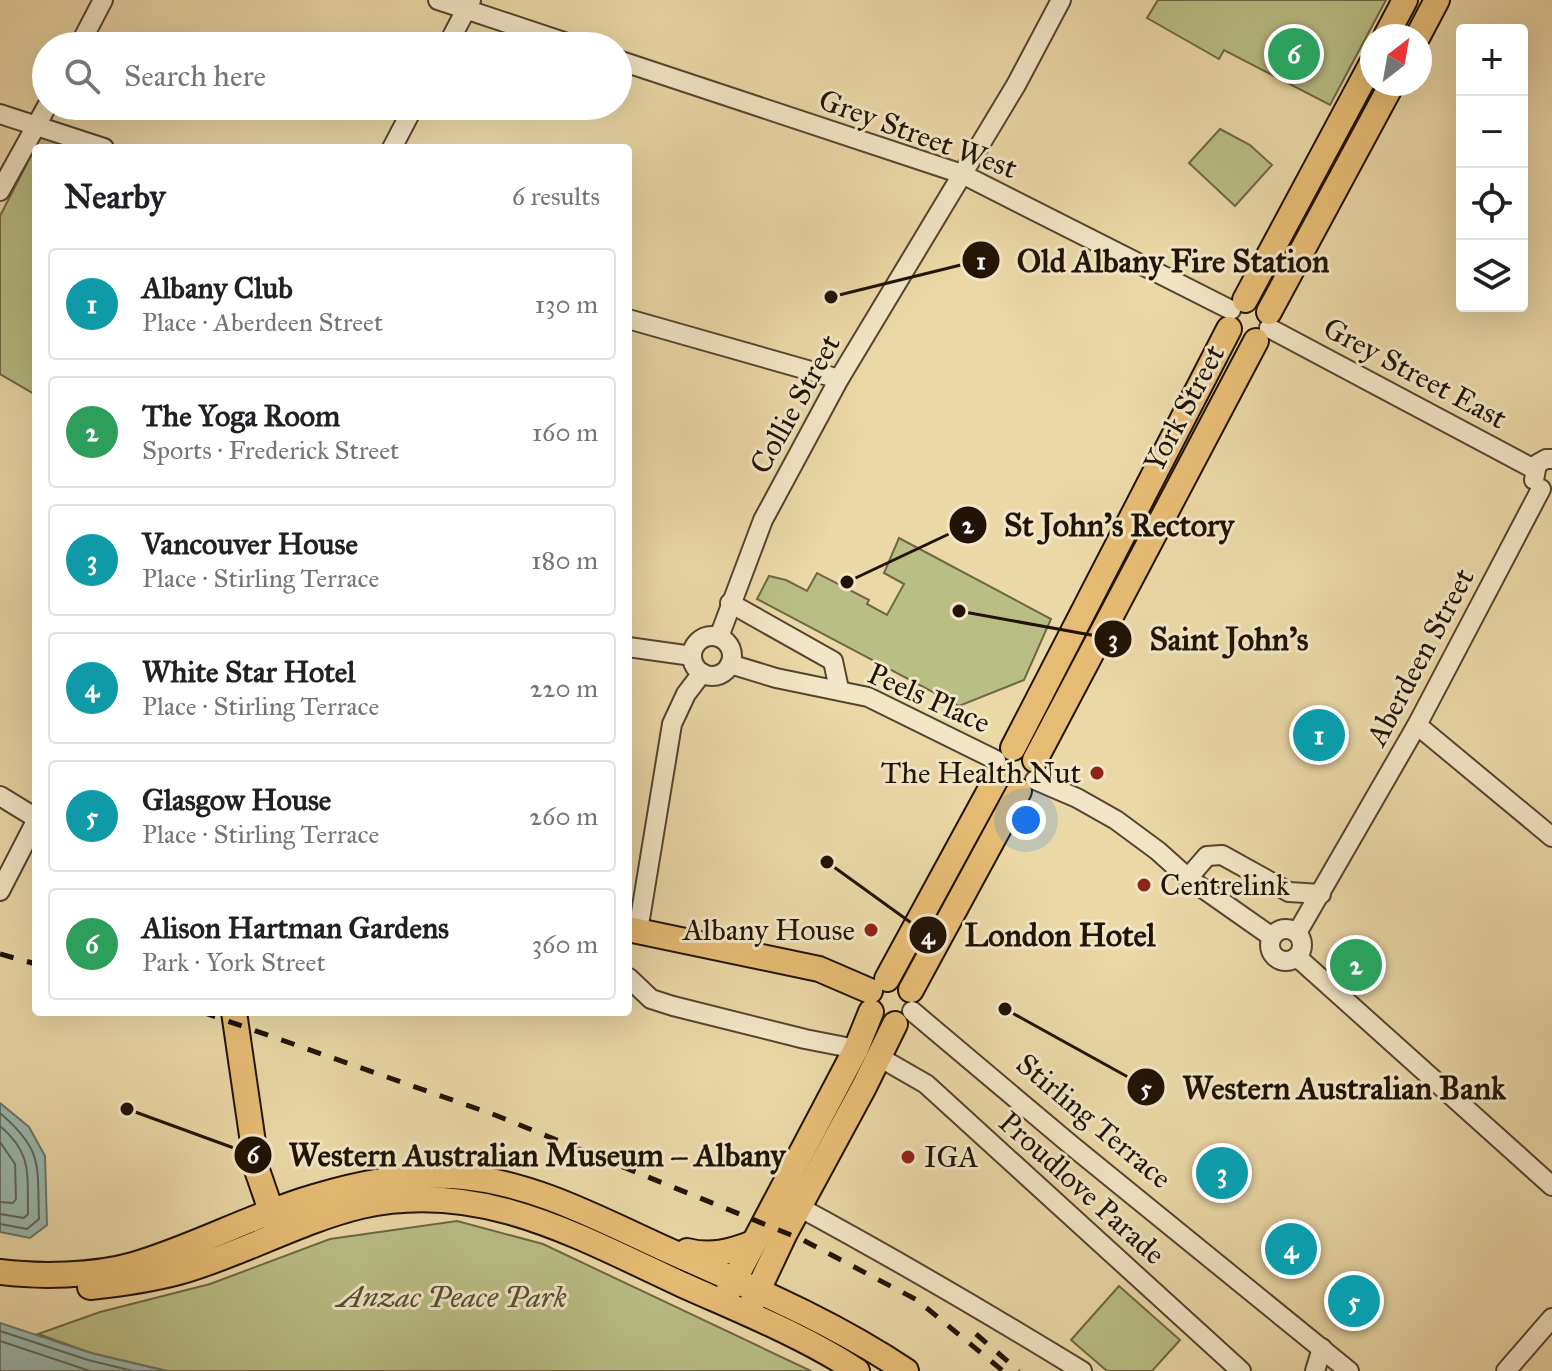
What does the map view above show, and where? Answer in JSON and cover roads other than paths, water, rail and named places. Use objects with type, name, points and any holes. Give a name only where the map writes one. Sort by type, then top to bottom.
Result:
[{"type":"main road","points":[[1392,24],[1405,0]]},
{"type":"main road","points":[[1424,24],[1437,0]]},
{"type":"main road","name":"York Street","points":[[867,1053],[876,994],[1002,762],[1235,313],[1360,85]]},
{"type":"main road","name":"York Street","points":[[728,1291],[771,1243],[789,1201],[867,1053],[906,1008],[1386,96]]},
{"type":"main road","points":[[1259,302],[1265,327],[1240,340],[1235,313],[1259,302]]},
{"type":"main road","points":[[1026,750],[1030,777],[1006,789],[1002,762],[1026,750]]},
{"type":"main road","points":[[633,930],[819,969],[876,994]]},
{"type":"main road","points":[[901,981],[906,1008],[881,1022],[876,994],[901,981]]},
{"type":"main road","points":[[235,1016],[257,1170],[280,1235]]},
{"type":"main road","points":[[0,1272],[37,1276],[131,1266],[314,1197],[382,1181],[462,1177],[514,1186],[671,1246],[703,1255],[771,1243]]},
{"type":"main road","points":[[0,1280],[13,1284],[75,1288],[130,1283],[181,1271],[359,1207],[400,1199],[439,1200],[513,1211],[728,1291],[758,1291],[865,1344],[906,1371]]},
{"type":"main road","points":[[590,1216],[728,1291],[746,1314],[857,1371]]},
{"type":"main road","points":[[746,1314],[758,1291],[771,1243]]},
{"type":"main road","points":[[771,1243],[779,1294],[803,1312]]},
{"type":"street","points":[[86,32],[103,0]]},
{"type":"street","points":[[438,0],[469,5],[539,32]]},
{"type":"street","name":"Collie Street","points":[[719,637],[763,520],[839,379],[1016,85],[1061,0]]},
{"type":"street","points":[[455,32],[469,5]]},
{"type":"street","name":"Grey Street West","points":[[632,65],[962,174],[1235,313]]},
{"type":"street","points":[[0,114],[92,144]]},
{"type":"street","points":[[0,191],[39,120]]},
{"type":"street","points":[[394,144],[407,120]]},
{"type":"street","points":[[632,320],[839,379]]},
{"type":"street","name":"Grey Street East","points":[[1265,327],[1534,469]]},
{"type":"street","points":[[1546,490],[1534,480],[1534,469],[1541,461],[1552,459]]},
{"type":"street","name":"Aberdeen Street","points":[[1297,933],[1417,725],[1546,490]]},
{"type":"street","name":"Peels Place","points":[[730,603],[833,661],[839,689]]},
{"type":"street","points":[[719,637],[729,646],[730,664],[721,674],[707,675],[697,664],[693,649],[702,639],[719,637]]},
{"type":"street","points":[[632,648],[697,664]]},
{"type":"street","points":[[633,930],[672,724],[697,664]]},
{"type":"street","name":"Peels Place","points":[[730,664],[776,678],[839,689],[888,705],[1002,762]]},
{"type":"street","points":[[1417,725],[1552,837]]},
{"type":"street","points":[[1030,777],[1116,820],[1188,878],[1272,937]]},
{"type":"street","points":[[0,796],[32,817]]},
{"type":"street","points":[[0,891],[32,828]]},
{"type":"street","points":[[1188,878],[1207,856],[1222,855],[1289,892],[1321,894]]},
{"type":"street","points":[[1284,929],[1297,933],[1303,942],[1297,957],[1287,961],[1276,957],[1271,948],[1272,937],[1284,929]]},
{"type":"street","points":[[1297,957],[1552,1186]]},
{"type":"street","name":"Proudlove Parade","points":[[632,981],[651,999],[867,1053],[926,1084],[1241,1371]]},
{"type":"street","name":"Stirling Terrace","points":[[906,1008],[1349,1371]]},
{"type":"street","points":[[789,1201],[934,1281],[1082,1371]]},
{"type":"street","points":[[1506,1371],[1552,1318]]},
{"type":"street","points":[[1315,1371],[1322,1348]]},
{"type":"water","points":[[0,1103],[29,1127],[45,1156],[47,1225],[30,1238],[0,1232]]},
{"type":"water","points":[[0,1323],[91,1353],[166,1371],[0,1371]]},
{"type":"railway","points":[[0,954],[32,963]]},
{"type":"railway","points":[[213,1016],[495,1115],[801,1239],[917,1300],[1003,1371]]},
{"type":"railway","points":[[976,1334],[1019,1371]]},
{"type":"place","name":"Alison Hartman Gardens","points":[[1294,54]]},
{"type":"place","name":"Old Albany Fire Station","points":[[831,297]]},
{"type":"place","name":"St John's Rectory","points":[[847,582]]},
{"type":"place","name":"Saint John’s","points":[[959,611]]},
{"type":"place","name":"Albany Club","points":[[1319,735]]},
{"type":"place","name":"The Health Nut","points":[[1097,773]]},
{"type":"place","name":"London Hotel","points":[[827,862]]},
{"type":"place","name":"Centrelink","points":[[1144,885]]},
{"type":"place","name":"Albany House","points":[[871,930]]},
{"type":"place","name":"The Yoga Room","points":[[1356,965]]},
{"type":"place","name":"Western Australian Bank","points":[[1005,1009]]},
{"type":"place","name":"Western Australian Museum – Albany","points":[[127,1109]]},
{"type":"place","name":"IGA","points":[[908,1157]]},
{"type":"place","name":"Vancouver House","points":[[1222,1173]]},
{"type":"place","name":"White Star Hotel","points":[[1291,1249]]},
{"type":"place","name":"Glasgow House","points":[[1354,1301]]},
{"type":"park label","name":"Anzac Peace Park","points":[[452,1297]]}]
